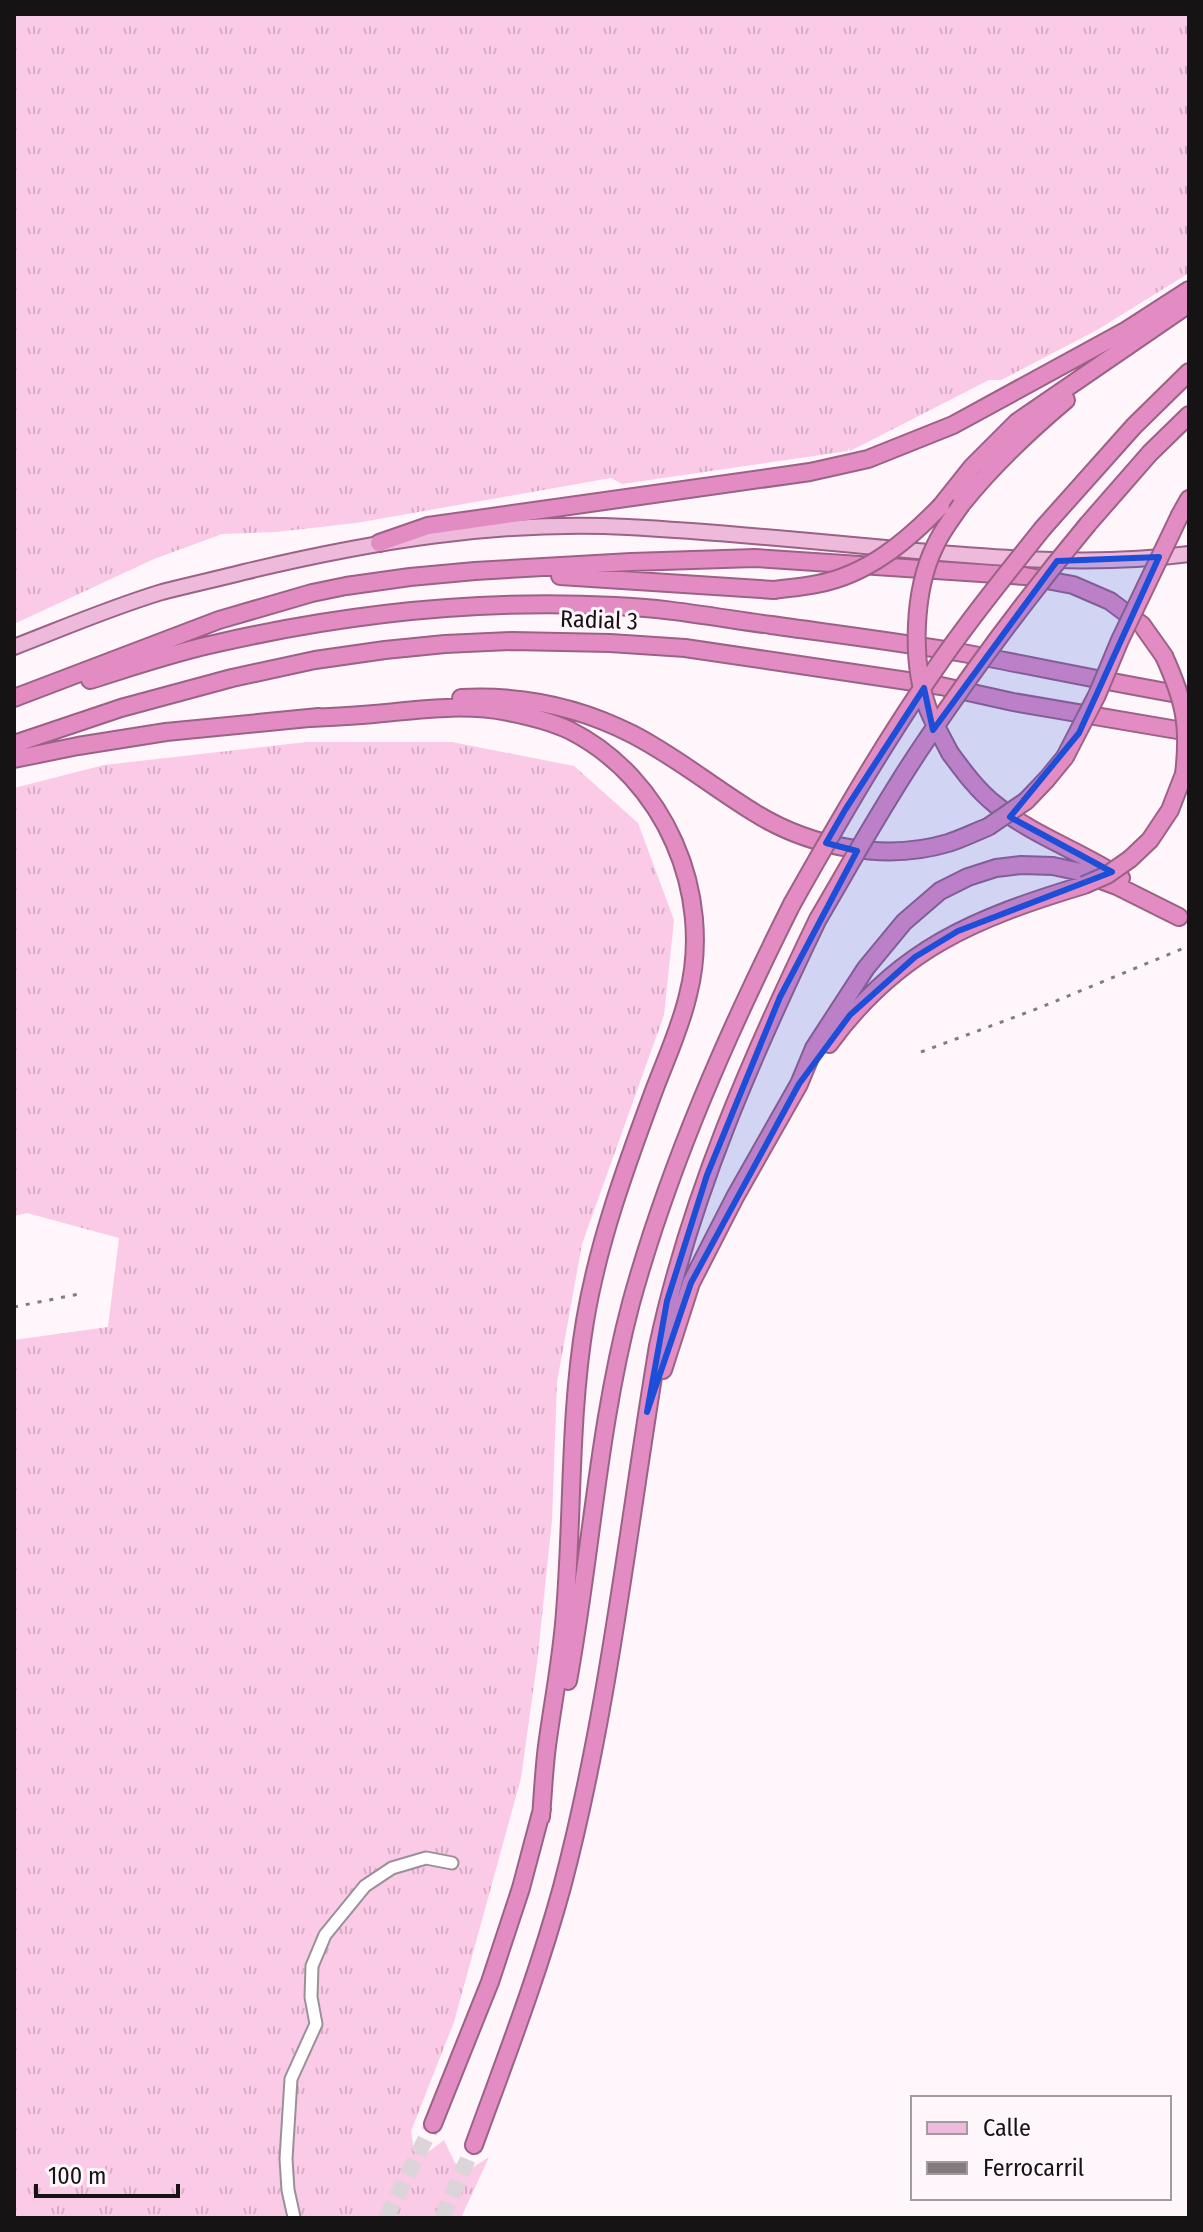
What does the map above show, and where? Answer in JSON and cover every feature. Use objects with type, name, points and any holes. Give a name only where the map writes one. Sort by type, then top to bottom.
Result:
[{"type":"highway","points":[[379,543],[428,526],[810,472],[868,459],[953,425],[1127,330],[1189,290]]},
{"type":"highway","points":[[219,620],[347,590],[476,577],[577,575],[774,590],[820,584],[854,572],[900,545],[941,506],[972,467],[1017,422],[1189,304]]},
{"type":"highway","points":[[1135,342],[1030,431],[982,478],[961,505],[935,546],[922,583],[918,610],[920,672],[928,709],[950,753],[965,774],[998,808],[1099,863],[1184,919]]},
{"type":"highway","points":[[433,2124],[490,1982],[541,1817],[573,1651],[613,1385],[631,1303],[675,1167],[750,987],[845,810],[963,630],[1043,528],[1134,426],[1189,372]]},
{"type":"highway","points":[[474,2145],[532,1987],[562,1886],[593,1748],[667,1301],[707,1175],[780,997],[818,919],[913,760],[961,689],[999,635],[1088,524],[1150,453],[1189,415]]},
{"type":"highway","points":[[310,718],[424,700],[466,698],[505,698],[565,708],[599,718],[634,735],[757,815],[784,829],[840,847],[903,851],[947,843],[988,827],[1026,801],[1065,757],[1189,499]]},
{"type":"highway","points":[[14,701],[219,620],[312,593],[410,577],[475,571],[615,562],[755,558],[1025,576],[1073,585],[1110,601],[1142,625],[1164,656],[1179,688],[1187,723],[1184,774],[1170,810],[1150,840],[1107,875],[1007,909],[958,931],[915,957],[850,1015],[799,1084],[741,1185],[691,1283],[658,1389],[647,1412]]},
{"type":"highway","name":"Radial 3","points":[[14,701],[215,643],[297,626],[378,613],[511,605],[615,606],[690,612],[962,653],[1189,696]]},
{"type":"highway","name":"Radial 3","points":[[14,744],[121,708],[232,678],[315,660],[415,647],[512,641],[685,648],[941,686],[1013,702],[1189,732]]},
{"type":"highway","points":[[14,759],[166,732],[444,707],[505,711],[546,721],[570,731],[614,761],[636,781],[674,840],[694,908],[695,959],[688,997],[600,1251],[585,1321],[575,1410],[565,1611],[541,1817]]},
{"type":"highway","points":[[799,1084],[814,1048],[866,968],[904,922],[940,891],[968,877],[996,868],[1053,866],[1117,886],[1184,919]]},
{"type":"main road","points":[[14,647],[161,593],[286,562],[379,543],[505,528],[623,527],[736,533],[1026,560],[1106,561],[1189,554]]},
{"type":"street","points":[[294,2217],[286,2159],[291,2079],[316,2024],[311,1997],[312,1966],[325,1935],[365,1886],[392,1868],[426,1858],[452,1863]]},
{"type":"highlighted area","points":[[1159,557],[1079,733],[1010,817],[1112,872],[958,931],[915,957],[850,1015],[799,1084],[691,1283],[647,1412],[667,1301],[707,1175],[780,997],[857,851],[826,843],[845,810],[924,688],[933,730],[1057,561]]},
{"type":"green space","points":[[14,14],[1189,14],[1189,273],[1097,330],[1001,380],[989,380],[850,451],[848,448],[848,451],[622,484],[611,478],[356,523],[276,532],[222,534],[154,559],[14,624]]},
{"type":"green space","points":[[307,742],[452,742],[574,766],[638,823],[674,920],[664,1015],[582,1244],[557,1382],[552,1520],[521,1778],[454,2022],[411,2131],[414,2151],[424,2155],[444,2140],[455,2163],[470,2169],[489,2157],[461,2218],[14,2218],[14,1340],[108,1327],[119,1238],[27,1213],[14,1216],[14,788],[104,765]]},
{"type":"tunnel","points":[[386,2218],[433,2124]]},
{"type":"tunnel","points":[[442,2218],[474,2145]]},
{"type":"railway","points":[[921,1052],[1039,1008],[1189,946]]},
{"type":"railway","points":[[14,1307],[79,1294]]}]
